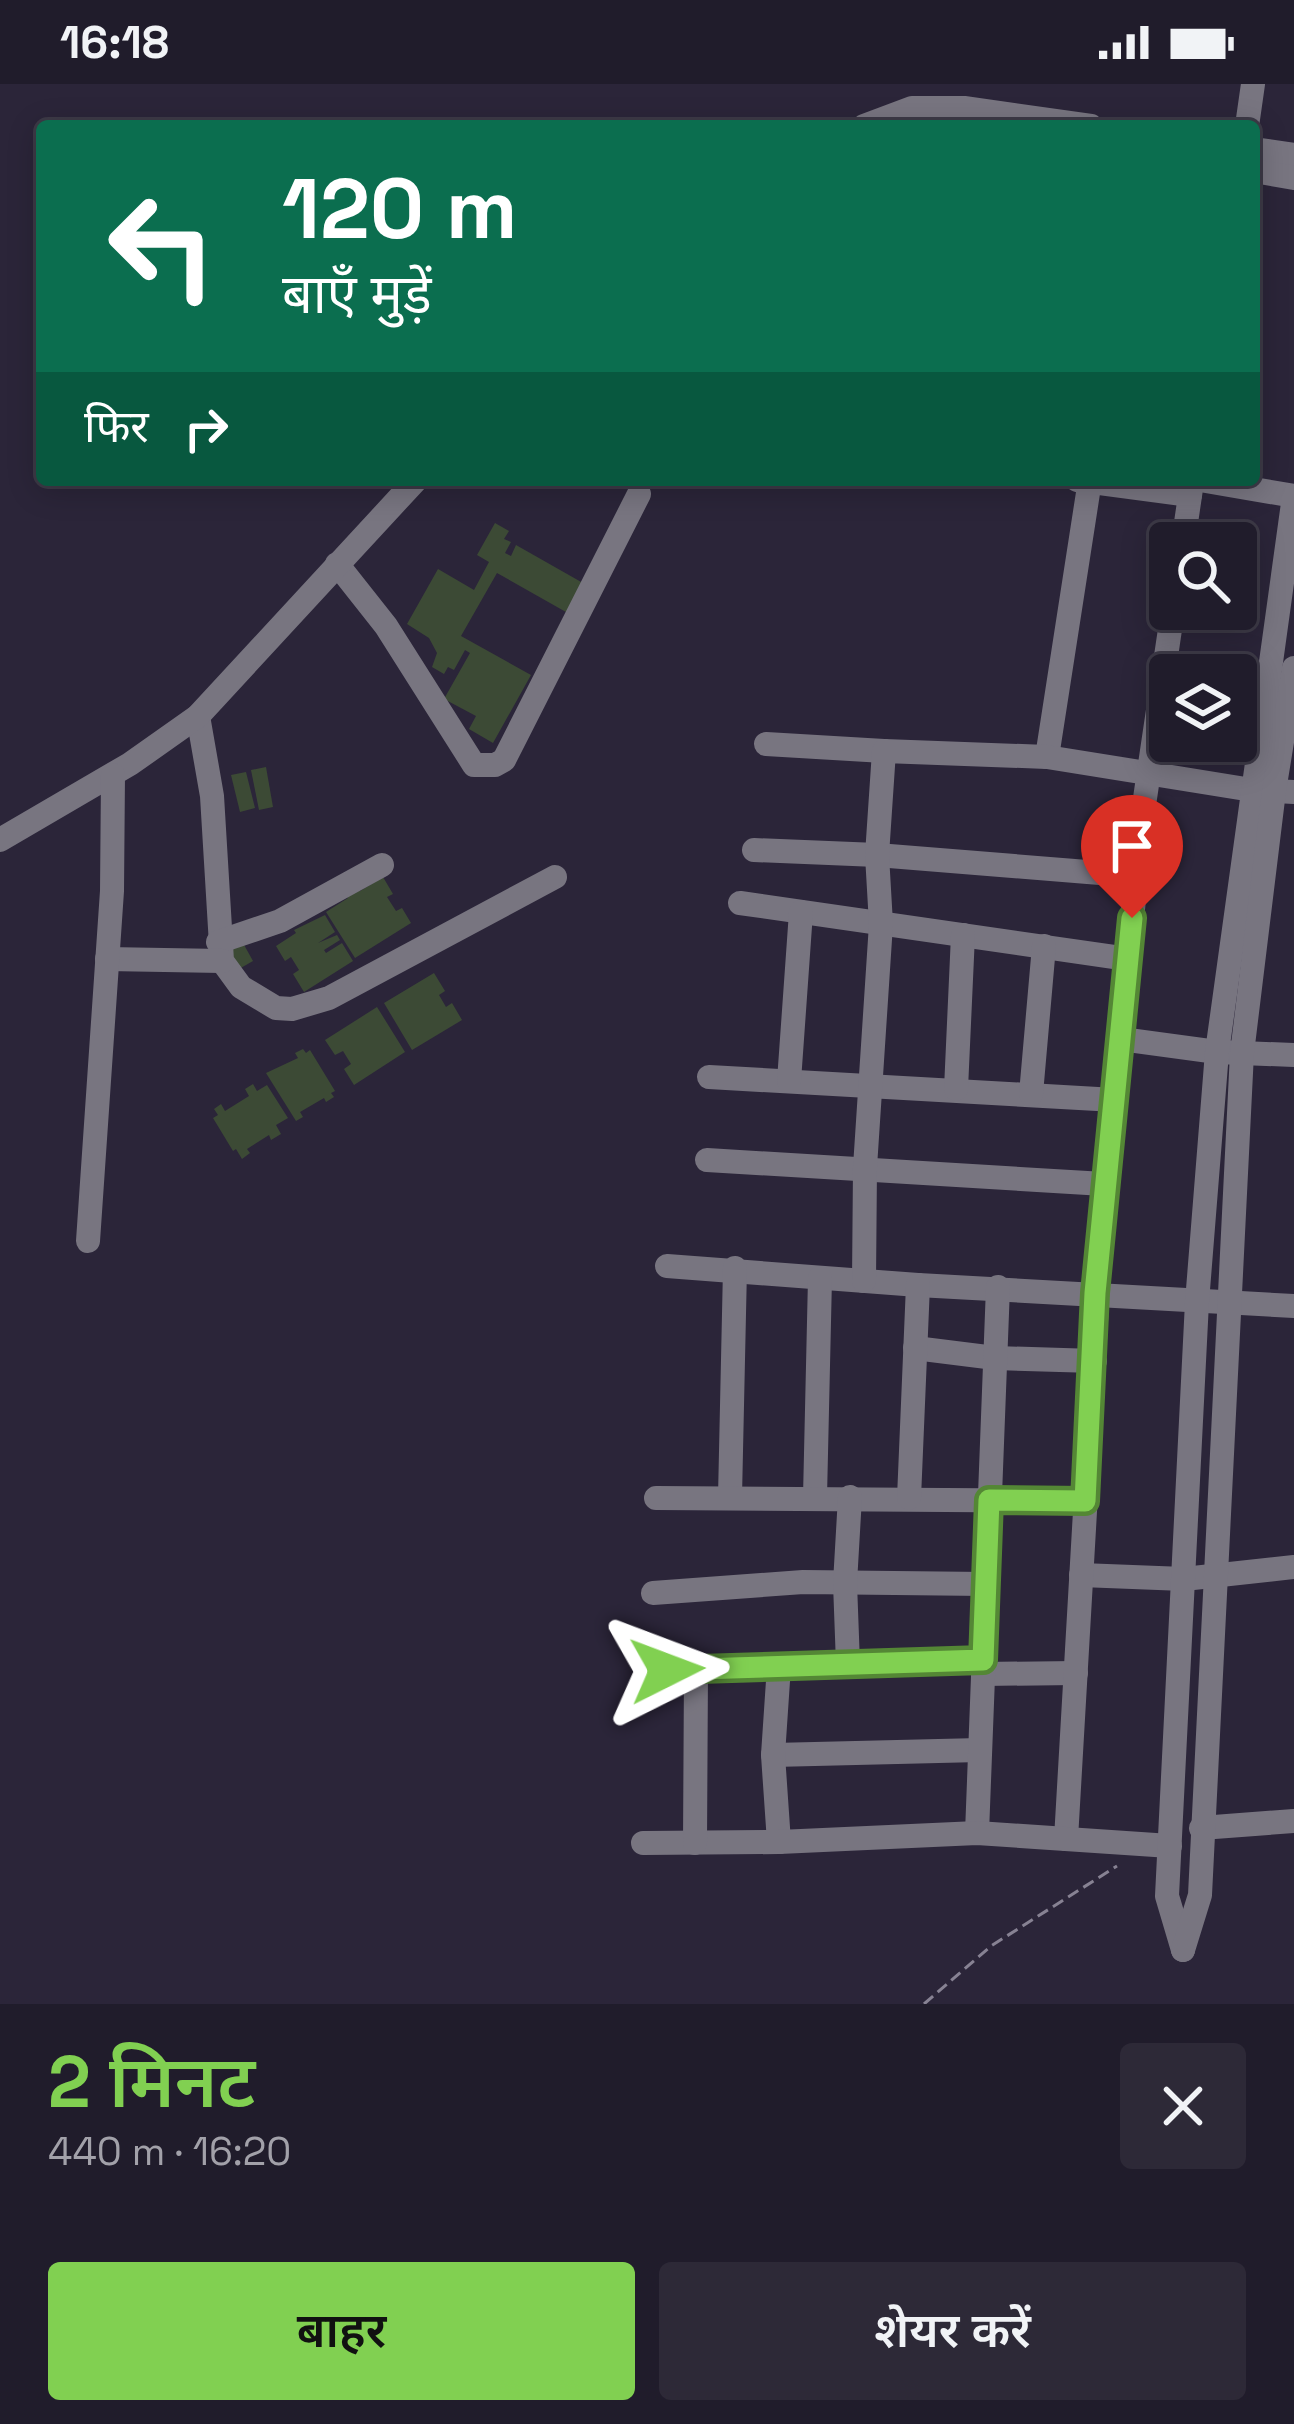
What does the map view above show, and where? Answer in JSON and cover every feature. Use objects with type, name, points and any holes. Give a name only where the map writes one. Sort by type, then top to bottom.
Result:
[{"type":"street","points":[[1248,120],[1253,84]]},
{"type":"street","points":[[874,120],[913,96],[1049,120]]},
{"type":"street","points":[[1260,150],[1294,155]]},
{"type":"street","points":[[1260,173],[1294,178]]},
{"type":"street","points":[[0,840],[113,775],[198,716],[410,486]]},
{"type":"street","points":[[1047,757],[1085,486]]},
{"type":"street","points":[[1187,522],[1194,486]]},
{"type":"street","points":[[1203,486],[1294,496],[1273,791]]},
{"type":"street","points":[[337,564],[386,626],[474,765],[495,766],[504,760],[640,494]]},
{"type":"street","points":[[1066,1839],[1095,1293],[1137,876],[1170,630]]},
{"type":"street","points":[[1229,1052],[1228,1304],[1200,1895],[1183,1950],[1167,1896],[1197,1303],[1229,1052],[1294,668]]},
{"type":"street","points":[[198,716],[212,796],[220,952],[241,987],[276,1008],[292,1009],[329,998],[555,878]]},
{"type":"street","points":[[766,744],[1047,757],[1273,791]]},
{"type":"street","points":[[864,1281],[884,751]]},
{"type":"street","points":[[88,1241],[107,959],[113,775]]},
{"type":"street","points":[[754,850],[1137,876]]},
{"type":"street","points":[[107,959],[220,952],[382,865]]},
{"type":"street","points":[[740,903],[1128,959]]},
{"type":"street","points":[[790,1081],[801,912]]},
{"type":"street","points":[[956,1089],[963,935]]},
{"type":"street","points":[[1031,1094],[1044,946]]},
{"type":"street","points":[[1121,1039],[1294,1055]]},
{"type":"street","points":[[710,1077],[1115,1100]]},
{"type":"street","points":[[707,1160],[1105,1184]]},
{"type":"street","points":[[667,1266],[1294,1306]]},
{"type":"street","points":[[730,1497],[735,1268]]},
{"type":"street","points":[[814,1497],[820,1278]]},
{"type":"street","points":[[909,1498],[917,1285]]},
{"type":"street","points":[[977,1833],[998,1287]]},
{"type":"street","points":[[915,1348],[995,1358],[1095,1360]]},
{"type":"street","points":[[848,1664],[845,1582],[850,1497]]},
{"type":"street","points":[[656,1498],[1085,1501]]},
{"type":"street","points":[[1081,1575],[1184,1579],[1294,1567]]},
{"type":"street","points":[[653,1593],[845,1582],[986,1584]]},
{"type":"street","points":[[667,1670],[848,1664],[1076,1672]]},
{"type":"street","points":[[778,1842],[772,1755],[779,1666]]},
{"type":"street","points":[[695,1843],[696,1669]]},
{"type":"street","points":[[772,1755],[980,1750]]},
{"type":"street","points":[[1201,1828],[1294,1821]]},
{"type":"street","points":[[643,1843],[977,1833],[1170,1846]]},
{"type":"path","points":[[923,2004],[991,1946],[1117,1866]]},
{"type":"building","points":[[495,523],[509,531],[504,539],[511,542],[505,553],[511,556],[516,545],[590,587],[573,616],[497,573],[461,636],[531,675],[493,743],[469,729],[476,716],[444,699],[470,653],[465,650],[454,670],[448,667],[444,674],[432,667],[437,653],[429,638],[407,624],[438,569],[474,590],[489,562],[477,555]]},
{"type":"building","points":[[266,767],[273,807],[259,810],[251,770]]},
{"type":"building","points":[[246,772],[255,808],[240,812],[231,775]]},
{"type":"building","points":[[383,877],[393,894],[387,897],[411,923],[355,958],[326,912],[348,898],[344,893],[356,885],[360,891]]},
{"type":"building","points":[[325,915],[335,932],[318,943],[337,935],[340,940],[324,950],[342,943],[353,961],[304,992],[293,974],[299,970],[291,957],[285,961],[276,946],[294,930]]},
{"type":"building","points":[[243,943],[253,961],[239,969],[229,950]]},
{"type":"building","points":[[434,973],[445,991],[439,995],[446,1007],[452,1003],[462,1020],[412,1050],[384,1003]]},
{"type":"building","points":[[377,1007],[405,1052],[354,1085],[344,1069],[351,1064],[343,1051],[335,1055],[325,1040]]},
{"type":"building","points":[[310,1050],[335,1091],[326,1102],[324,1098],[300,1112],[303,1117],[296,1121],[266,1073],[298,1058],[295,1053]]},
{"type":"building","points":[[253,1084],[257,1091],[267,1085],[288,1118],[276,1125],[281,1134],[271,1140],[269,1135],[247,1149],[250,1153],[242,1159],[213,1118],[218,1115],[214,1109],[221,1104],[225,1111],[249,1096],[245,1089]]},
{"type":"route","points":[[667,1670],[983,1660],[989,1500],[1085,1501],[1095,1293],[1132,918]]}]
